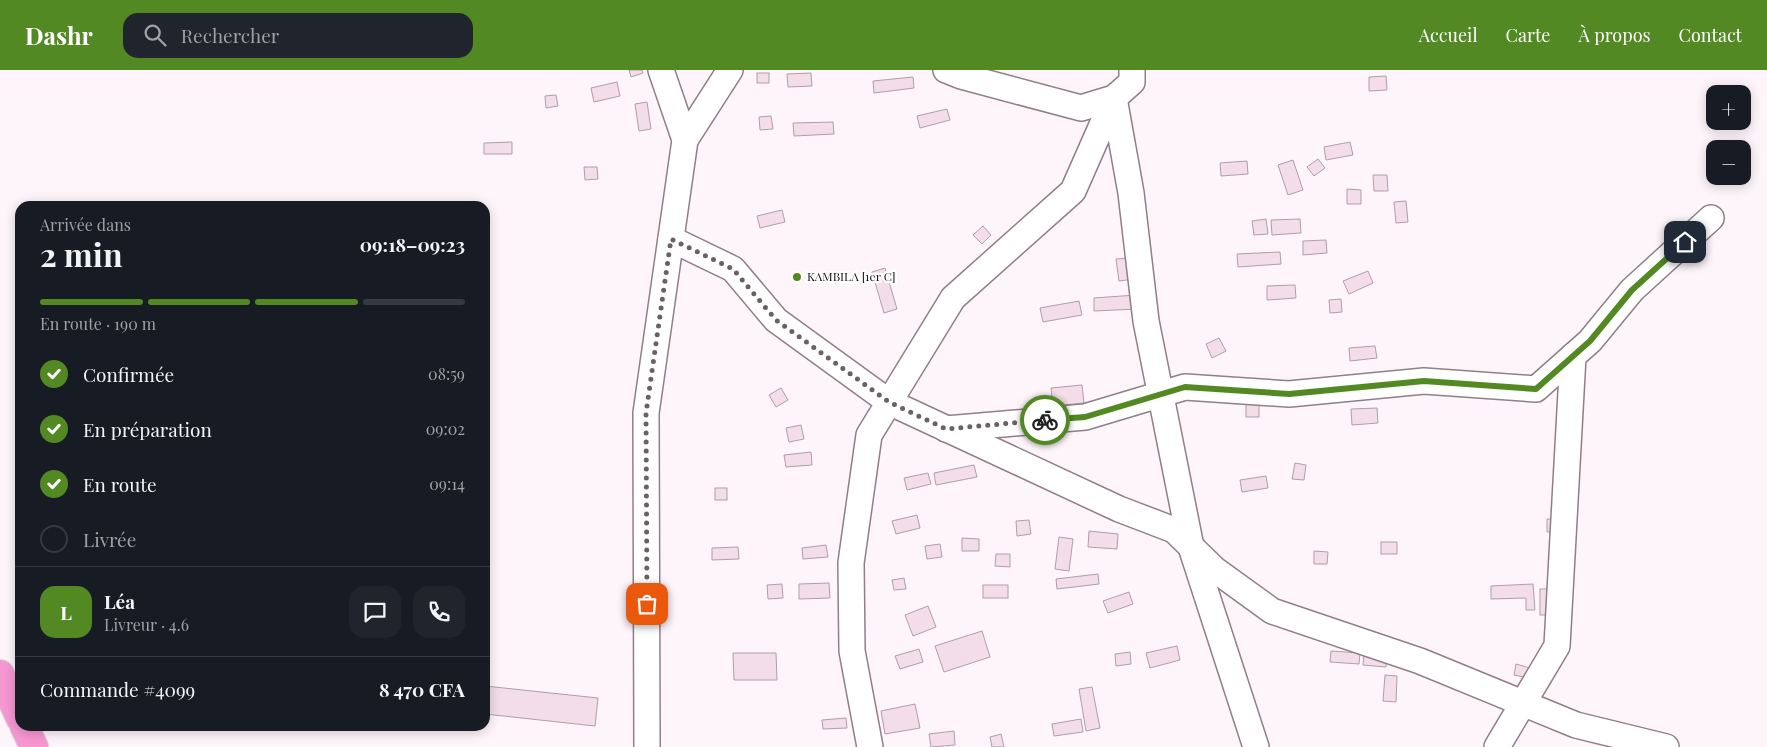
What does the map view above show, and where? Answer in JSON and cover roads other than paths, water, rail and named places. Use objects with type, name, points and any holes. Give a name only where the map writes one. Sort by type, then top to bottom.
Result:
[{"type":"highway","points":[[0,674],[15,707]]},
{"type":"highway","points":[[26,731],[34,747]]},
{"type":"street","points":[[661,70],[685,140]]},
{"type":"street","points":[[647,747],[646,413],[685,140],[730,70]]},
{"type":"street","points":[[946,70],[961,76],[1081,108],[1131,80]]},
{"type":"street","points":[[1131,80],[1131,193],[1146,321],[1191,547],[1256,747]]},
{"type":"street","points":[[870,747],[852,651],[851,564],[869,435],[953,298],[1073,191],[1131,80]]},
{"type":"street","points":[[946,429],[1085,417],[1185,387],[1289,394],[1424,381],[1536,389],[1590,341],[1632,290],[1711,218]]},
{"type":"street","points":[[671,239],[733,269],[776,320],[889,402],[1118,509],[1174,530],[1214,569],[1272,611],[1420,662],[1576,725],[1666,747]]},
{"type":"street","points":[[1497,747],[1524,705],[1557,646],[1573,356]]},
{"type":"place","name":"KAMBILA [1er C]","points":[[797,277]]}]
